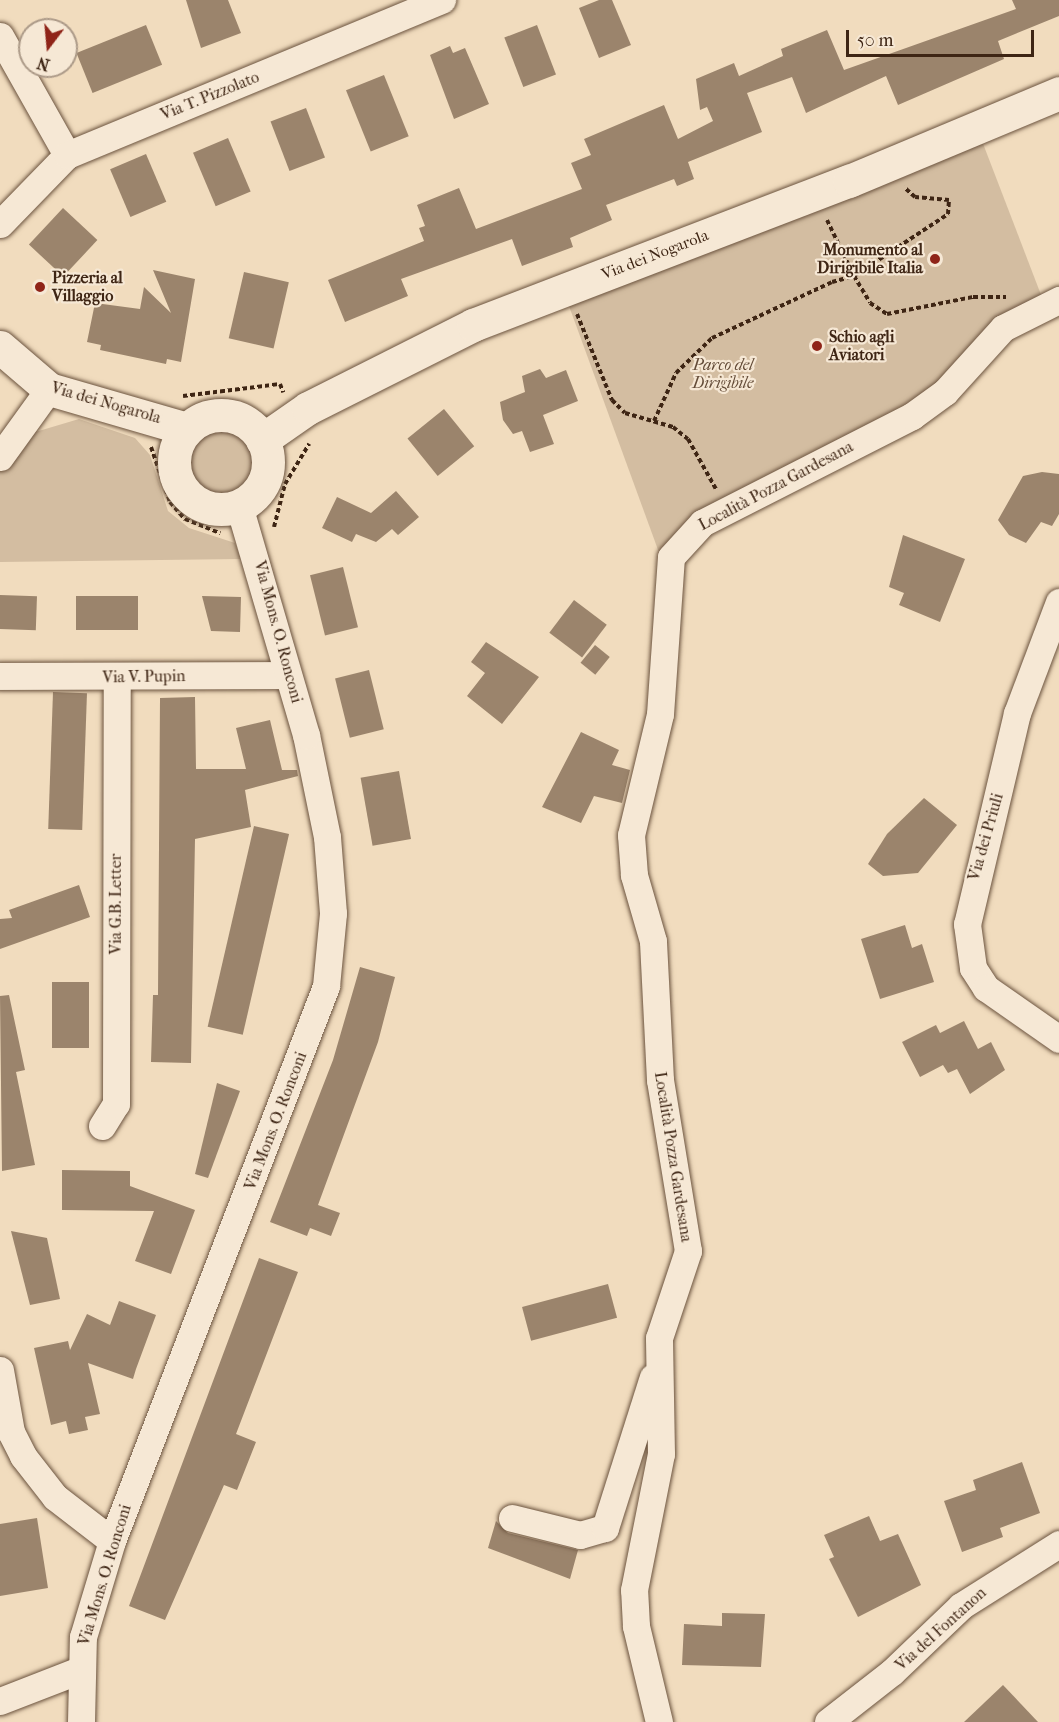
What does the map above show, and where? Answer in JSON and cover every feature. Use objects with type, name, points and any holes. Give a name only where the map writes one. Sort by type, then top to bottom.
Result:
[{"type":"street","name":"Via T. Pizzolato","points":[[0,224],[68,155],[442,0]]},
{"type":"street","points":[[0,36],[68,155]]},
{"type":"street","name":"Via dei Nogarola","points":[[262,440],[302,430],[473,325],[814,194],[1059,93]]},
{"type":"street","name":"Località Pozza Gardesana","points":[[659,1722],[636,1626],[634,1590],[661,1454],[658,1358],[669,1300],[688,1251],[660,1080],[653,941],[634,875],[631,835],[660,714],[671,557],[702,523],[912,416],[945,392],[1003,328],[1029,311],[1059,300]]},
{"type":"street","name":"Via dei Nogarola","points":[[0,347],[49,389],[187,429]]},
{"type":"street","points":[[0,457],[49,389]]},
{"type":"street","points":[[227,416],[253,428],[262,440],[265,478],[239,506],[207,507],[182,488],[174,458],[187,429],[206,418],[227,416]]},
{"type":"street","name":"Via Mons. O. Ronconi","points":[[81,1722],[80,1670],[83,1636],[112,1542],[326,986],[333,913],[327,837],[251,533],[239,506]]},
{"type":"street","name":"Via dei Priuli","points":[[1059,602],[1017,713],[967,924],[973,968],[986,988],[1059,1039]]},
{"type":"street","name":"Via V. Pupin","points":[[0,676],[117,678],[287,675]]},
{"type":"street","name":"Via G.B. Letter","points":[[102,1126],[116,1104],[117,678]]},
{"type":"street","points":[[512,1518],[580,1535],[605,1528],[658,1358]]},
{"type":"street","points":[[0,1370],[11,1432],[23,1456],[55,1497],[112,1542]]},
{"type":"street","name":"Via del Fontanon","points":[[828,1722],[892,1672],[962,1606],[1059,1544]]},
{"type":"street","points":[[0,1701],[80,1670]]},
{"type":"path","points":[[654,421],[676,373],[712,338],[782,302],[854,276],[951,209],[944,197],[915,198],[900,180]]},
{"type":"path","points":[[814,194],[854,276],[870,303],[887,314],[988,295],[1021,302],[1029,311]]},
{"type":"path","points":[[568,289],[612,400],[625,413],[673,427],[700,454],[723,513]]},
{"type":"path","points":[[177,396],[280,384],[302,430]]},
{"type":"green space","name":"Parco del Dirigibile","points":[[982,141],[1043,300],[941,389],[661,558],[569,306]]},
{"type":"green space","points":[[79,419],[135,438],[150,455],[168,511],[189,528],[235,543],[241,559],[0,562],[0,471],[32,433]]},
{"type":"green space","points":[[220,429],[233,432],[244,439],[251,450],[254,463],[251,476],[244,487],[233,494],[220,497],[207,494],[196,487],[189,476],[186,463],[189,450],[196,439],[207,432]]},
{"type":"building","points":[[186,0],[228,0],[241,33],[201,48]]},
{"type":"building","points":[[599,0],[612,0],[631,45],[599,58],[579,8]]},
{"type":"building","points":[[1012,0],[1059,0],[1059,16],[998,41],[1004,59],[898,105],[886,76],[806,113],[792,77],[747,93],[762,132],[688,162],[694,179],[677,186],[674,179],[606,205],[612,220],[570,238],[573,247],[522,266],[512,239],[401,279],[408,296],[345,322],[328,280],[424,241],[419,228],[425,226],[417,205],[459,188],[476,229],[582,189],[571,163],[591,155],[584,139],[664,105],[678,139],[713,121],[707,107],[700,110],[696,79],[734,63],[739,76],[783,56],[781,49],[827,30],[844,70],[1016,9]]},
{"type":"building","points":[[146,25],[162,65],[93,93],[78,52]]},
{"type":"building","points":[[537,25],[556,74],[523,87],[504,38]]},
{"type":"building","points":[[450,46],[453,53],[465,48],[489,104],[454,119],[430,55]]},
{"type":"building","points":[[384,75],[409,136],[371,152],[346,90]]},
{"type":"building","points":[[306,108],[325,157],[290,171],[271,122]]},
{"type":"building","points":[[228,138],[251,191],[216,206],[193,153]]},
{"type":"building","points":[[146,154],[166,202],[130,217],[110,169]]},
{"type":"building","points":[[63,208],[97,240],[63,277],[29,245]]},
{"type":"building","points":[[153,270],[195,279],[181,362],[167,359],[166,364],[100,350],[101,345],[87,342],[95,303],[140,309],[144,287],[171,313]]},
{"type":"building","points":[[244,272],[289,282],[274,349],[229,338]]},
{"type":"building","points":[[540,369],[546,378],[566,370],[578,401],[543,415],[554,444],[530,452],[522,431],[513,434],[503,420],[500,402],[525,392],[522,376]]},
{"type":"building","points":[[444,409],[474,446],[438,476],[407,439]]},
{"type":"building","points":[[1042,472],[1059,474],[1059,514],[1052,526],[1041,522],[1026,543],[1009,535],[998,520],[1023,476]]},
{"type":"building","points":[[396,491],[419,517],[398,535],[392,529],[376,542],[356,534],[352,542],[322,528],[337,497],[371,513]]},
{"type":"building","points":[[903,535],[965,559],[940,622],[899,605],[904,593],[889,587]]},
{"type":"building","points":[[343,567],[358,627],[325,635],[310,575]]},
{"type":"building","points":[[0,595],[37,596],[36,630],[0,629]]},
{"type":"building","points":[[76,596],[138,596],[138,630],[76,630]]},
{"type":"building","points":[[202,596],[241,597],[240,632],[211,631]]},
{"type":"building","points":[[574,600],[607,625],[582,657],[549,633]]},
{"type":"building","points":[[486,642],[539,677],[502,724],[467,696],[485,673],[471,662]]},
{"type":"building","points":[[595,645],[610,657],[595,675],[581,663]]},
{"type":"building","points":[[369,670],[384,729],[350,738],[335,678]]},
{"type":"building","points":[[53,692],[87,693],[82,830],[48,829]]},
{"type":"building","points":[[195,697],[196,769],[246,769],[236,728],[270,720],[282,770],[297,770],[298,776],[245,790],[251,827],[195,839],[191,1063],[151,1062],[153,995],[158,995],[160,698]]},
{"type":"building","points":[[581,732],[619,750],[612,765],[630,770],[622,803],[594,796],[581,823],[542,807]]},
{"type":"building","points":[[399,771],[411,839],[373,846],[361,778]]},
{"type":"building","points":[[924,798],[957,825],[918,873],[883,876],[868,864],[887,834]]},
{"type":"building","points":[[254,826],[289,834],[243,1035],[208,1027]]},
{"type":"building","points":[[79,885],[90,917],[0,949],[0,919],[12,918],[9,910]]},
{"type":"building","points":[[905,925],[912,948],[922,944],[934,982],[880,999],[861,939]]},
{"type":"building","points":[[360,967],[395,977],[378,1042],[318,1205],[340,1213],[331,1236],[310,1228],[307,1236],[270,1222],[333,1060]]},
{"type":"building","points":[[52,982],[89,982],[89,1048],[52,1048]]},
{"type":"building","points":[[9,995],[25,1070],[16,1072],[35,1165],[2,1171],[0,996]]},
{"type":"building","points":[[964,1021],[978,1049],[991,1042],[1005,1070],[970,1094],[957,1069],[948,1073],[943,1065],[920,1077],[902,1042],[936,1025],[940,1033]]},
{"type":"building","points":[[217,1083],[240,1091],[208,1178],[195,1174]]},
{"type":"building","points":[[62,1170],[130,1171],[130,1186],[195,1210],[171,1274],[135,1261],[154,1211],[62,1210]]},
{"type":"building","points":[[11,1231],[47,1238],[60,1299],[30,1305]]},
{"type":"building","points":[[259,1258],[298,1272],[236,1434],[256,1442],[237,1490],[224,1485],[165,1620],[129,1606]]},
{"type":"building","points":[[608,1284],[617,1318],[531,1341],[522,1307]]},
{"type":"building","points":[[119,1301],[156,1315],[133,1379],[88,1363],[100,1414],[85,1417],[88,1430],[69,1434],[66,1421],[51,1425],[34,1348],[68,1341],[70,1350],[87,1314],[110,1325]]},
{"type":"building","points":[[1022,1462],[1040,1513],[1000,1528],[1003,1537],[962,1552],[944,1501],[976,1490],[973,1480]]},
{"type":"building","points":[[869,1516],[880,1541],[898,1534],[921,1585],[858,1617],[829,1559],[834,1557],[824,1535]]},
{"type":"building","points":[[37,1518],[48,1588],[0,1596],[0,1524]]},
{"type":"building","points":[[496,1521],[508,1533],[578,1550],[570,1579],[488,1548]]},
{"type":"building","points":[[722,1613],[765,1614],[761,1667],[682,1665],[684,1624],[722,1626]]},
{"type":"building","points":[[1003,1685],[1038,1722],[964,1722]]},
{"type":"place","name":"Monumento al Dirigibile Italia","points":[[935,259]]},
{"type":"place","name":"Pizzeria al Villaggio","points":[[40,287]]},
{"type":"place","name":"Schio agli Aviatori","points":[[817,346]]}]
